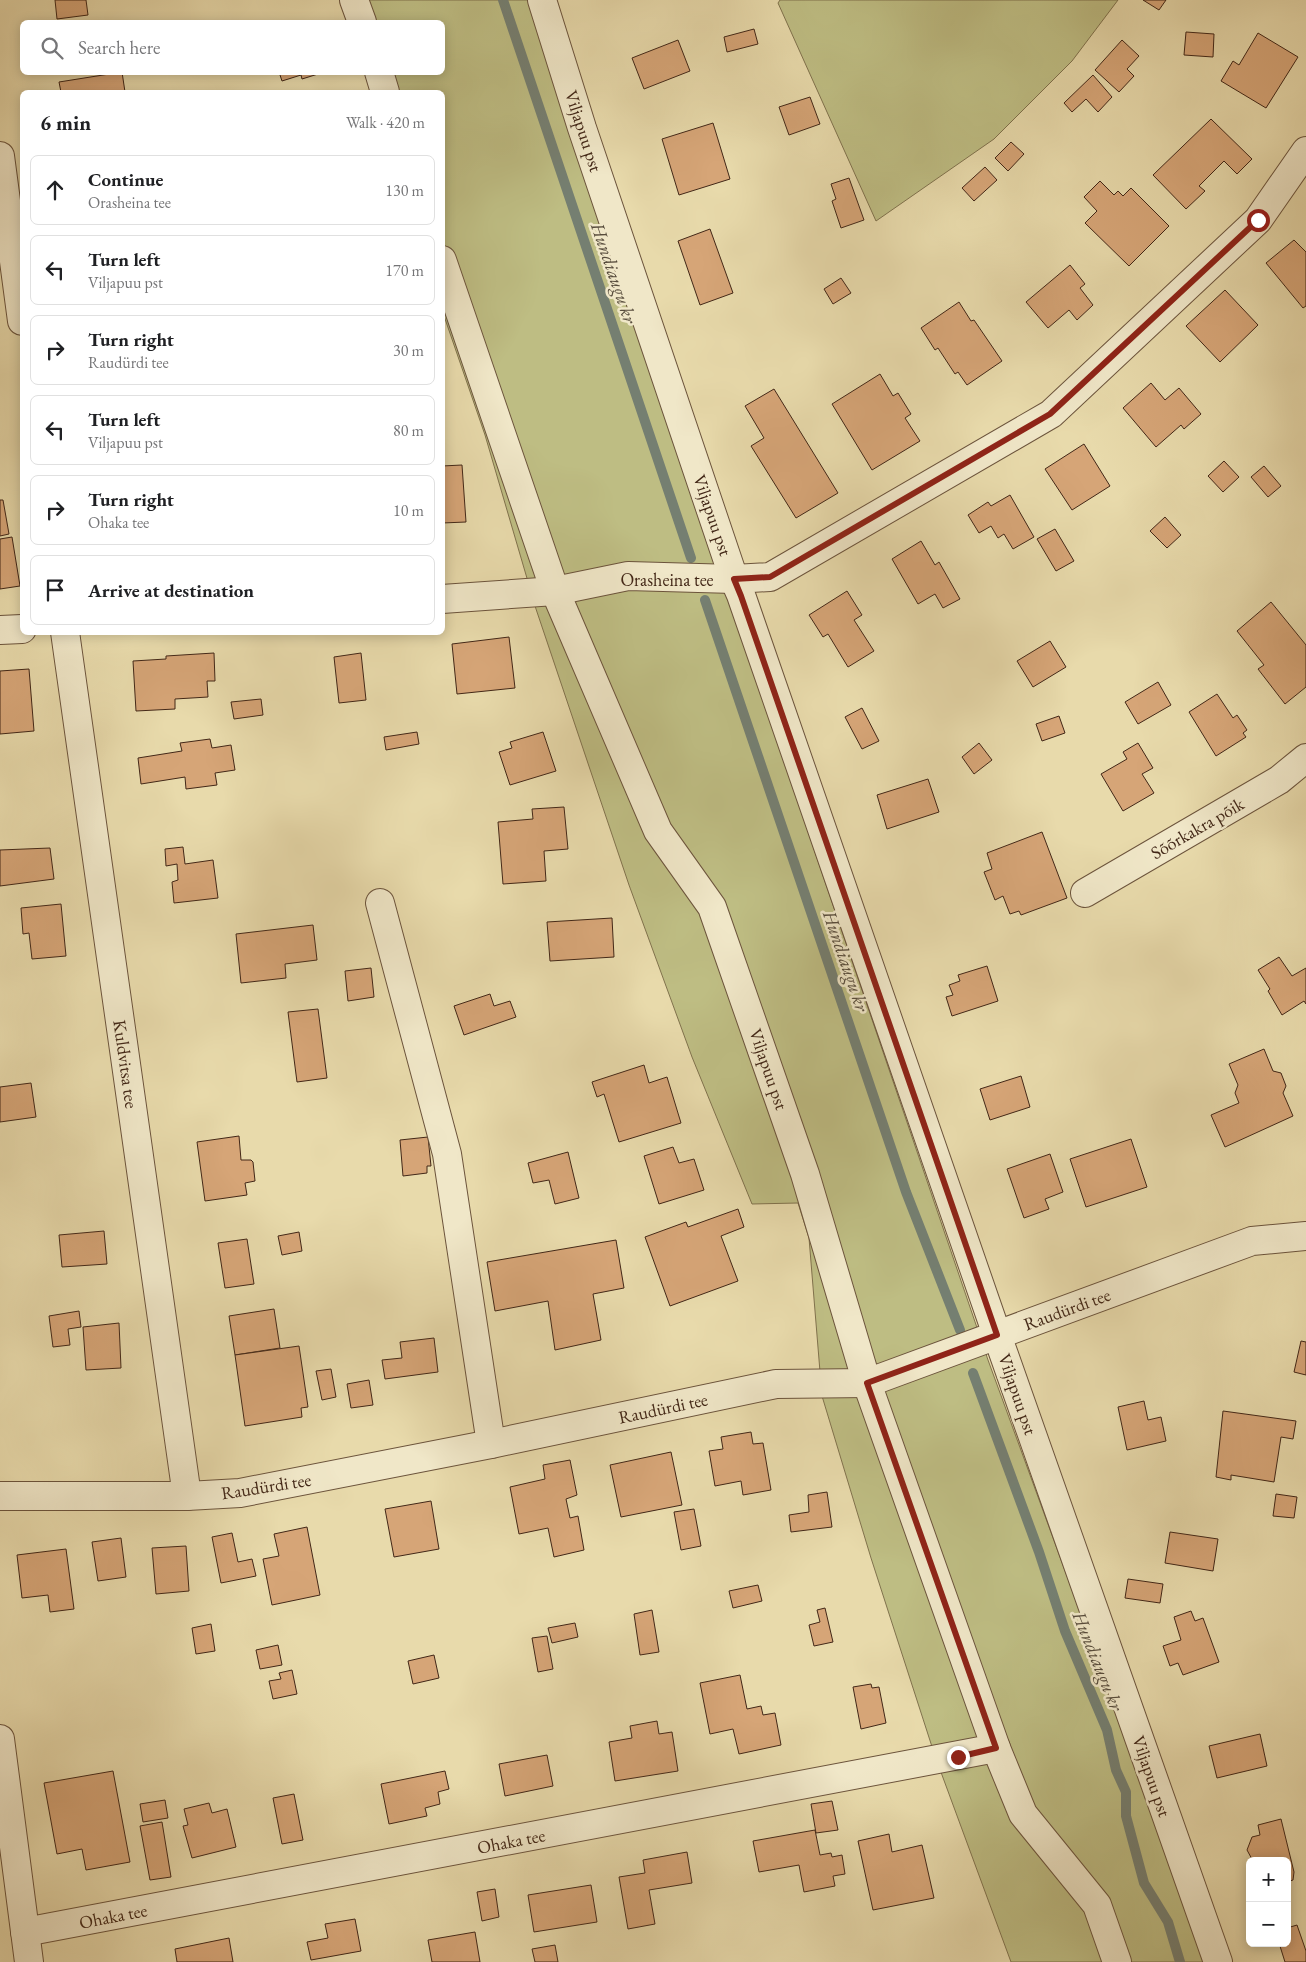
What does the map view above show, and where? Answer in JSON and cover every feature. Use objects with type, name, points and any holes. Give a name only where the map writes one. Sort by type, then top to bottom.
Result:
[{"type":"street","points":[[354,0],[361,20]]},
{"type":"street","name":"Viljapuu pst","points":[[542,0],[585,137],[734,579],[1218,1962]]},
{"type":"street","points":[[380,75],[384,90]]},
{"type":"street","name":"Orasheina tee","points":[[445,599],[555,591],[628,576],[734,579],[770,577],[1050,414],[1258,220],[1306,150]]},
{"type":"street","points":[[0,156],[20,306]]},
{"type":"street","name":"Viljapuu pst","points":[[445,269],[555,591],[658,831],[712,907],[805,1174],[867,1383],[996,1748],[1023,1814],[1097,1905],[1117,1962]]},
{"type":"street","points":[[0,630],[20,628]]},
{"type":"street","name":"Kuldvitsa tee","points":[[65,635],[187,1496]]},
{"type":"street","name":"Sõõrkakra põik","points":[[1085,893],[1278,780],[1306,758]]},
{"type":"street","points":[[380,903],[447,1154],[491,1444]]},
{"type":"street","name":"Raudürdi tee","points":[[0,1496],[187,1496],[240,1493],[491,1444],[776,1384],[867,1383],[1252,1241],[1306,1236]]},
{"type":"street","points":[[0,1738],[28,1962]]},
{"type":"street","name":"Ohaka tee","points":[[25,1932],[996,1748]]},
{"type":"shaded area","points":[[363,0],[529,0],[988,1360],[1208,1962],[1011,1962],[935,1756],[871,1558],[822,1396],[809,1238],[798,1203],[752,1204],[692,1057],[629,885],[536,609],[485,435],[445,319],[445,90],[374,90],[378,75],[445,75],[445,20],[369,20]]},
{"type":"shaded area","points":[[780,0],[1118,0],[1072,61],[994,139],[876,221],[778,3]]},
{"type":"building","points":[[55,0],[86,0],[88,15],[57,19]]},
{"type":"building","points":[[1143,0],[1166,0],[1159,10]]},
{"type":"building","points":[[754,29],[758,44],[727,52],[724,37]]},
{"type":"building","points":[[1186,32],[1214,34],[1213,57],[1184,55]]},
{"type":"building","points":[[1258,33],[1298,57],[1266,108],[1221,81],[1233,61],[1239,65]]},
{"type":"building","points":[[678,40],[690,71],[644,89],[632,58]]},
{"type":"building","points":[[1122,40],[1139,56],[1127,69],[1134,76],[1119,92],[1095,70]]},
{"type":"building","points":[[103,75],[122,75],[125,90],[61,90],[59,82]]},
{"type":"building","points":[[280,75],[301,75],[282,81]]},
{"type":"building","points":[[301,75],[315,75],[302,79]]},
{"type":"building","points":[[1093,75],[1112,97],[1098,112],[1086,99],[1072,112],[1064,103]]},
{"type":"building","points":[[810,97],[820,124],[789,135],[779,107]]},
{"type":"building","points":[[1211,119],[1252,159],[1237,174],[1224,161],[1199,186],[1205,191],[1186,209],[1153,175]]},
{"type":"building","points":[[713,123],[730,179],[679,195],[662,139]]},
{"type":"building","points":[[1011,142],[1024,154],[1008,171],[995,158]]},
{"type":"building","points":[[985,167],[997,180],[974,201],[962,188]]},
{"type":"building","points":[[849,178],[864,220],[841,228],[832,201],[836,199],[831,184]]},
{"type":"building","points":[[1100,181],[1114,195],[1118,191],[1123,196],[1131,188],[1169,226],[1129,266],[1085,223],[1097,211],[1084,197]]},
{"type":"building","points":[[710,229],[733,293],[700,305],[678,241]]},
{"type":"building","points":[[1294,240],[1306,252],[1306,306],[1303,308],[1266,263]]},
{"type":"building","points":[[1070,265],[1085,284],[1080,288],[1093,305],[1077,320],[1069,310],[1048,328],[1026,302]]},
{"type":"building","points":[[841,278],[851,293],[833,304],[824,289]]},
{"type":"building","points":[[1225,290],[1258,325],[1220,362],[1186,326]]},
{"type":"building","points":[[959,302],[971,321],[974,320],[1002,361],[967,385],[958,372],[955,374],[938,348],[935,350],[921,328]]},
{"type":"building","points":[[880,374],[893,396],[898,393],[911,414],[905,418],[920,441],[872,470],[832,404]]},
{"type":"building","points":[[1151,383],[1165,400],[1179,388],[1201,414],[1184,429],[1181,425],[1156,447],[1123,408]]},
{"type":"building","points":[[774,389],[838,493],[796,518],[751,446],[764,438],[745,406]]},
{"type":"building","points":[[1084,444],[1110,486],[1072,510],[1045,469]]},
{"type":"building","points":[[1224,461],[1239,477],[1223,492],[1208,476]]},
{"type":"building","points":[[462,465],[466,522],[445,523],[445,466]]},
{"type":"building","points":[[1264,466],[1281,486],[1268,497],[1251,477]]},
{"type":"building","points":[[1010,495],[1034,537],[1013,549],[1004,534],[998,538],[991,526],[979,533],[968,515],[988,502],[991,506]]},
{"type":"building","points":[[0,500],[3,500],[9,534],[0,536]]},
{"type":"building","points":[[1165,517],[1181,535],[1167,548],[1150,531]]},
{"type":"building","points":[[1055,529],[1074,561],[1056,571],[1037,539]]},
{"type":"building","points":[[12,537],[20,586],[0,589],[0,539]]},
{"type":"building","points":[[921,541],[935,565],[939,562],[960,599],[943,608],[935,594],[918,604],[892,559]]},
{"type":"building","points":[[847,591],[862,615],[854,620],[874,651],[848,667],[828,634],[823,637],[809,615]]},
{"type":"building","points":[[1271,602],[1306,645],[1306,687],[1285,704],[1258,669],[1264,665],[1237,631]]},
{"type":"building","points":[[509,637],[515,688],[457,694],[452,644]]},
{"type":"building","points":[[1050,641],[1066,667],[1033,687],[1017,661]]},
{"type":"building","points":[[214,653],[215,681],[207,681],[208,697],[175,699],[175,709],[136,711],[133,661],[166,659],[166,656]]},
{"type":"building","points":[[361,653],[366,700],[339,703],[334,657]]},
{"type":"building","points":[[29,669],[34,731],[0,734],[0,671]]},
{"type":"building","points":[[1158,682],[1171,705],[1138,724],[1125,702]]},
{"type":"building","points":[[1217,694],[1233,718],[1237,715],[1247,730],[1243,733],[1246,737],[1216,756],[1189,712]]},
{"type":"building","points":[[261,699],[263,715],[234,719],[231,702]]},
{"type":"building","points":[[862,708],[879,741],[862,749],[845,717]]},
{"type":"building","points":[[1059,716],[1065,733],[1042,741],[1036,724]]},
{"type":"building","points":[[417,732],[419,744],[386,750],[384,737]]},
{"type":"building","points":[[543,732],[556,771],[510,785],[499,752],[512,748],[510,742]]},
{"type":"building","points":[[210,739],[212,748],[231,745],[235,770],[215,773],[217,785],[186,789],[185,777],[141,784],[138,758],[182,751],[180,743]]},
{"type":"building","points":[[979,743],[992,760],[974,774],[962,757]]},
{"type":"building","points":[[1138,743],[1153,768],[1142,774],[1154,793],[1123,811],[1101,774],[1127,759],[1123,752]]},
{"type":"building","points":[[928,779],[939,812],[887,829],[877,795]]},
{"type":"building","points":[[564,807],[568,849],[544,851],[546,881],[503,884],[498,822],[533,819],[532,809]]},
{"type":"building","points":[[1042,832],[1067,898],[1021,915],[1019,911],[1010,914],[1003,896],[995,900],[984,872],[992,869],[987,853]]},
{"type":"building","points":[[183,847],[185,864],[213,860],[218,898],[174,903],[172,882],[178,880],[177,864],[166,866],[165,849]]},
{"type":"building","points":[[50,848],[54,879],[0,886],[0,850]]},
{"type":"building","points":[[61,904],[66,956],[32,959],[29,933],[23,934],[21,908]]},
{"type":"building","points":[[612,918],[614,957],[550,961],[547,922]]},
{"type":"building","points":[[313,925],[317,960],[285,964],[286,978],[241,983],[236,934]]},
{"type":"building","points":[[1279,957],[1292,976],[1306,968],[1306,1004],[1304,1001],[1282,1015],[1268,991],[1270,989],[1258,970]]},
{"type":"building","points":[[987,966],[998,1001],[952,1016],[946,997],[953,995],[949,985],[960,981],[958,975]]},
{"type":"building","points":[[371,968],[374,997],[348,1001],[345,971]]},
{"type":"building","points":[[490,994],[494,1006],[510,1001],[516,1017],[464,1035],[454,1006]]},
{"type":"building","points":[[318,1009],[327,1078],[297,1082],[288,1012]]},
{"type":"building","points":[[1264,1049],[1273,1071],[1281,1073],[1286,1086],[1283,1093],[1293,1116],[1225,1147],[1211,1115],[1239,1103],[1235,1093],[1238,1085],[1229,1064]]},
{"type":"building","points":[[644,1065],[649,1083],[667,1077],[681,1123],[619,1142],[604,1094],[597,1097],[592,1082]]},
{"type":"building","points":[[1021,1076],[1030,1107],[990,1120],[980,1089]]},
{"type":"building","points":[[31,1083],[36,1117],[0,1122],[0,1087]]},
{"type":"building","points":[[239,1136],[241,1160],[251,1160],[253,1162],[255,1181],[245,1183],[247,1195],[205,1201],[197,1142]]},
{"type":"building","points":[[428,1137],[431,1166],[427,1166],[427,1173],[403,1176],[400,1140]]},
{"type":"building","points":[[1131,1139],[1147,1187],[1086,1207],[1070,1159]]},
{"type":"building","points":[[673,1147],[679,1163],[694,1159],[704,1190],[659,1204],[644,1156]]},
{"type":"building","points":[[568,1152],[579,1198],[555,1204],[549,1180],[533,1183],[528,1163]]},
{"type":"building","points":[[1050,1154],[1063,1192],[1045,1199],[1049,1209],[1024,1218],[1007,1169]]},
{"type":"building","points":[[738,1209],[744,1227],[721,1236],[738,1281],[670,1306],[645,1237],[686,1222],[688,1227]]},
{"type":"building","points":[[104,1231],[107,1264],[62,1267],[59,1235]]},
{"type":"building","points":[[299,1232],[302,1251],[282,1255],[278,1236]]},
{"type":"building","points":[[247,1239],[254,1284],[225,1288],[218,1243]]},
{"type":"building","points":[[616,1240],[624,1288],[593,1294],[601,1340],[555,1350],[548,1301],[495,1311],[487,1262]]},
{"type":"building","points":[[274,1309],[280,1348],[235,1355],[229,1316]]},
{"type":"building","points":[[79,1311],[81,1327],[68,1329],[70,1345],[53,1347],[49,1316]]},
{"type":"building","points":[[119,1323],[121,1368],[86,1370],[83,1327]]},
{"type":"building","points":[[434,1338],[438,1372],[385,1379],[382,1360],[402,1358],[400,1342]]},
{"type":"building","points":[[1301,1341],[1306,1342],[1306,1375],[1294,1372]]},
{"type":"building","points":[[299,1346],[308,1407],[301,1408],[302,1417],[245,1426],[235,1355]]},
{"type":"building","points":[[331,1369],[336,1397],[322,1400],[316,1371]]},
{"type":"building","points":[[369,1380],[373,1405],[351,1408],[347,1384]]},
{"type":"building","points":[[1144,1401],[1148,1420],[1161,1417],[1166,1441],[1127,1450],[1118,1407]]},
{"type":"building","points":[[1223,1411],[1296,1421],[1293,1439],[1281,1437],[1274,1482],[1231,1475],[1231,1480],[1216,1477]]},
{"type":"building","points":[[751,1432],[753,1444],[763,1443],[771,1490],[743,1495],[741,1481],[715,1486],[709,1451],[723,1449],[721,1437]]},
{"type":"building","points":[[671,1452],[682,1505],[621,1517],[610,1465]]},
{"type":"building","points":[[570,1460],[577,1495],[566,1499],[570,1518],[578,1516],[584,1550],[554,1557],[548,1528],[519,1534],[510,1487],[545,1479],[543,1465]]},
{"type":"building","points":[[827,1492],[832,1527],[791,1532],[789,1515],[809,1512],[808,1495]]},
{"type":"building","points":[[1276,1494],[1297,1497],[1294,1518],[1273,1516]]},
{"type":"building","points":[[431,1501],[439,1549],[394,1557],[385,1509]]},
{"type":"building","points":[[694,1509],[701,1546],[681,1550],[674,1512]]},
{"type":"building","points":[[307,1527],[320,1595],[272,1605],[263,1559],[279,1556],[274,1534]]},
{"type":"building","points":[[1170,1532],[1218,1539],[1213,1571],[1165,1563]]},
{"type":"building","points":[[232,1533],[238,1562],[252,1559],[256,1576],[221,1583],[212,1537]]},
{"type":"building","points":[[121,1538],[126,1577],[98,1581],[92,1542]]},
{"type":"building","points":[[186,1546],[189,1591],[156,1594],[152,1548]]},
{"type":"building","points":[[66,1549],[74,1609],[50,1612],[48,1595],[22,1598],[17,1555]]},
{"type":"building","points":[[1128,1579],[1163,1584],[1160,1603],[1125,1598]]},
{"type":"building","points":[[758,1585],[762,1601],[733,1608],[729,1591]]},
{"type":"building","points":[[825,1608],[833,1642],[814,1646],[809,1625],[820,1622],[817,1610]]},
{"type":"building","points":[[652,1610],[659,1652],[640,1655],[634,1614]]},
{"type":"building","points":[[1191,1611],[1195,1621],[1203,1618],[1219,1662],[1183,1675],[1178,1663],[1170,1666],[1163,1646],[1181,1640],[1174,1617]]},
{"type":"building","points":[[575,1623],[578,1637],[552,1643],[548,1628]]},
{"type":"building","points":[[211,1624],[215,1651],[196,1654],[192,1628]]},
{"type":"building","points":[[547,1636],[553,1669],[538,1672],[532,1638]]},
{"type":"building","points":[[278,1645],[282,1665],[260,1669],[256,1650]]},
{"type":"building","points":[[434,1655],[439,1678],[413,1684],[408,1661]]},
{"type":"building","points":[[292,1670],[297,1694],[273,1699],[269,1681],[281,1679],[279,1673]]},
{"type":"building","points":[[740,1675],[747,1709],[761,1706],[763,1715],[775,1713],[781,1745],[739,1754],[733,1729],[710,1734],[700,1683]]},
{"type":"building","points":[[871,1684],[872,1688],[879,1687],[886,1723],[861,1729],[853,1687]]},
{"type":"building","points":[[657,1721],[659,1734],[672,1732],[678,1771],[615,1781],[609,1742],[632,1738],[630,1726]]},
{"type":"building","points":[[1260,1734],[1267,1766],[1217,1778],[1209,1746]]},
{"type":"building","points":[[547,1755],[553,1786],[505,1796],[499,1764]]},
{"type":"building","points":[[113,1771],[130,1862],[86,1870],[82,1849],[57,1854],[44,1783]]},
{"type":"building","points":[[445,1771],[449,1789],[438,1792],[440,1804],[425,1808],[427,1816],[389,1824],[381,1784]]},
{"type":"building","points":[[294,1794],[303,1840],[282,1844],[273,1798]]},
{"type":"building","points":[[165,1800],[168,1818],[143,1822],[140,1804]]},
{"type":"building","points":[[832,1801],[838,1830],[816,1833],[811,1804]]},
{"type":"building","points":[[209,1803],[212,1813],[227,1809],[236,1847],[192,1858],[183,1826],[188,1825],[184,1809]]},
{"type":"building","points":[[1281,1819],[1290,1857],[1251,1857],[1247,1850],[1252,1837],[1260,1835],[1258,1825]]},
{"type":"building","points":[[162,1822],[171,1877],[150,1880],[140,1826]]},
{"type":"building","points":[[815,1830],[820,1855],[831,1853],[832,1857],[842,1855],[845,1874],[833,1876],[835,1886],[804,1892],[799,1865],[759,1872],[753,1841]]},
{"type":"building","points":[[889,1834],[892,1852],[922,1845],[934,1898],[873,1910],[858,1841]]},
{"type":"building","points":[[687,1852],[692,1883],[649,1890],[655,1924],[628,1929],[619,1877],[645,1873],[643,1860]]},
{"type":"building","points":[[1291,1860],[1294,1872],[1293,1880],[1291,1881]]},
{"type":"building","points":[[591,1885],[597,1922],[534,1932],[528,1895]]},
{"type":"building","points":[[495,1889],[499,1917],[482,1921],[477,1892]]},
{"type":"building","points":[[355,1919],[361,1951],[311,1960],[307,1942],[328,1938],[325,1924]]},
{"type":"building","points":[[1297,1925],[1306,1951],[1306,1962],[1285,1962],[1280,1947],[1291,1947],[1291,1927]]},
{"type":"building","points":[[475,1932],[480,1962],[432,1962],[428,1940]]},
{"type":"building","points":[[229,1938],[233,1962],[177,1962],[175,1949]]},
{"type":"building","points":[[555,1945],[558,1962],[535,1962],[532,1949]]},
{"type":"waterway","name":"Hundiaugu kr","points":[[503,0],[691,558]]},
{"type":"waterway","name":"Hundiaugu kr","points":[[705,600],[906,1192],[960,1330]]},
{"type":"waterway","name":"Hundiaugu kr","points":[[973,1373],[1039,1552],[1065,1631],[1107,1730],[1116,1770],[1126,1792],[1126,1816],[1144,1883],[1168,1922],[1180,1962]]},
{"type":"route","points":[[958,1757],[996,1748],[867,1383],[997,1335],[734,579],[770,577],[1050,414],[1258,220]]}]
